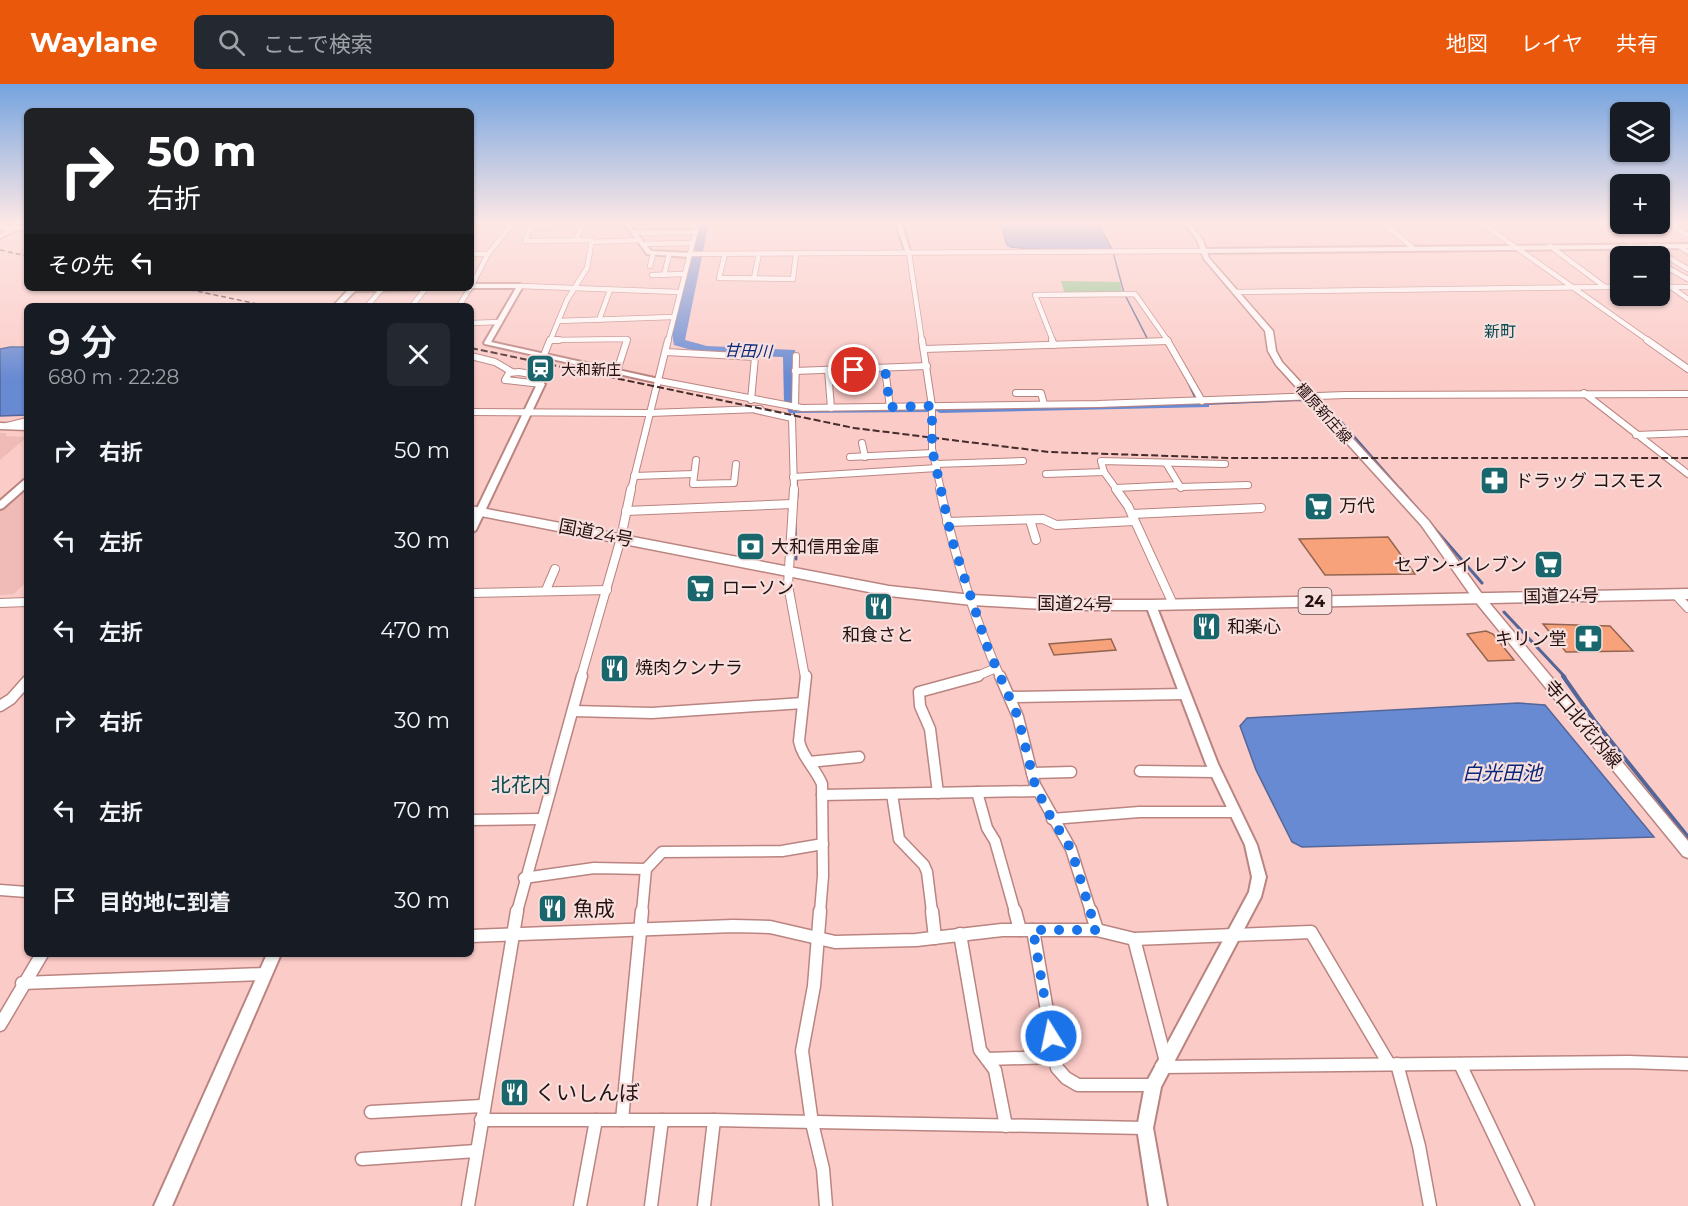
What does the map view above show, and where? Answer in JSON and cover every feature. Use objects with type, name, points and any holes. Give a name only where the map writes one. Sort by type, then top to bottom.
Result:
[{"type":"highway","points":[[3,426],[24,427]]},
{"type":"highway","name":"国道24号","points":[[475,510],[889,591],[972,600],[1063,605],[1151,605],[1682,594]]},
{"type":"main road","name":"橿原新庄線","points":[[1219,274],[1269,331],[1272,351],[1278,363],[1425,523],[1478,597]]},
{"type":"main road","name":"寺口北花内線","points":[[1478,597],[1688,852]]},
{"type":"street","points":[[544,355],[573,289],[583,274]]},
{"type":"street","points":[[652,275],[677,274]]},
{"type":"street","points":[[468,1206],[482,1106],[512,934],[540,819],[621,538],[633,476],[659,381],[684,274]]},
{"type":"street","points":[[719,274],[718,278],[793,279],[794,274]]},
{"type":"street","points":[[912,274],[932,406],[931,439],[947,522],[996,668],[1010,698],[1038,791],[1071,849],[1096,930]]},
{"type":"street","points":[[1557,274],[1688,369]]},
{"type":"street","points":[[1588,274],[1605,287]]},
{"type":"street","points":[[520,286],[487,343],[750,400],[795,407],[1583,393],[1688,394]]},
{"type":"street","points":[[474,287],[520,286],[679,292]]},
{"type":"street","points":[[1236,292],[1610,287]]},
{"type":"street","points":[[1671,287],[1688,287]]},
{"type":"street","points":[[1671,287],[1688,299]]},
{"type":"street","points":[[599,320],[610,290]]},
{"type":"street","points":[[339,303],[350,291]]},
{"type":"street","points":[[370,303],[380,291]]},
{"type":"street","points":[[414,303],[424,291]]},
{"type":"street","points":[[1054,345],[1035,295],[1135,294],[1148,316],[1168,341],[1202,401]]},
{"type":"street","points":[[558,321],[674,316]]},
{"type":"street","points":[[474,323],[500,322]]},
{"type":"street","points":[[551,340],[627,339],[617,371]]},
{"type":"street","points":[[924,349],[1168,341]]},
{"type":"street","points":[[666,352],[755,357],[750,400]]},
{"type":"street","points":[[795,407],[796,356]]},
{"type":"street","points":[[474,357],[495,362],[512,372],[542,376],[541,384],[528,413],[475,510]]},
{"type":"street","points":[[795,371],[927,366]]},
{"type":"street","points":[[885,369],[890,407]]},
{"type":"street","points":[[828,370],[831,408]]},
{"type":"street","points":[[512,372],[505,380],[541,384]]},
{"type":"street","points":[[1016,393],[1041,393],[1044,404]]},
{"type":"street","points":[[1583,393],[1688,474]]},
{"type":"street","points":[[756,410],[771,404]]},
{"type":"street","points":[[474,412],[756,410],[792,418],[796,477],[792,504],[792,548],[787,571],[791,611],[806,672],[799,741],[801,750],[820,777],[823,844],[814,986],[802,1051],[812,1123],[823,1169],[826,1206]]},
{"type":"street","points":[[3,426],[24,422]]},
{"type":"street","points":[[1636,435],[1688,433]]},
{"type":"street","points":[[862,443],[865,457]]},
{"type":"street","points":[[850,457],[933,453]]},
{"type":"street","points":[[696,460],[693,483],[734,483],[736,464]]},
{"type":"street","points":[[796,477],[1023,461]]},
{"type":"street","points":[[1173,604],[1133,517],[1104,472],[1101,461],[1225,464]]},
{"type":"street","points":[[1166,463],[1181,488]]},
{"type":"street","points":[[1046,474],[1104,472]]},
{"type":"street","points":[[633,476],[694,474]]},
{"type":"street","points":[[0,506],[24,485]]},
{"type":"street","points":[[1116,488],[1248,485]]},
{"type":"street","points":[[626,511],[792,504]]},
{"type":"street","points":[[947,522],[1043,519],[1056,525],[1261,508]]},
{"type":"street","points":[[1030,520],[1036,540]]},
{"type":"street","points":[[546,590],[555,569]]},
{"type":"street","points":[[474,593],[607,590]]},
{"type":"street","points":[[1682,594],[1688,608]]},
{"type":"street","points":[[0,603],[24,602]]},
{"type":"street","points":[[1151,605],[1215,772],[1251,844],[1259,877],[1256,893],[1153,1085],[1145,1128],[1158,1206]]},
{"type":"street","points":[[938,793],[930,729],[920,705],[919,692],[980,676],[996,668]]},
{"type":"street","points":[[0,706],[11,699],[24,684]]},
{"type":"street","points":[[1010,698],[1185,694]]},
{"type":"street","points":[[573,711],[652,713],[730,705],[803,703]]},
{"type":"street","points":[[809,762],[859,757]]},
{"type":"street","points":[[1140,771],[1215,772]]},
{"type":"street","points":[[1032,773],[1071,772]]},
{"type":"street","points":[[822,795],[1038,791]]},
{"type":"street","points":[[977,792],[987,828],[995,841],[1027,930],[1057,1068],[1066,1078],[1078,1085],[1153,1085]]},
{"type":"street","points":[[892,794],[899,839],[924,865],[927,872],[935,938]]},
{"type":"street","points":[[1052,819],[1120,812],[1235,812]]},
{"type":"street","points":[[474,820],[540,819]]},
{"type":"street","points":[[622,1120],[646,868],[662,852],[783,851],[823,844]]},
{"type":"street","points":[[525,878],[594,868],[646,868]]},
{"type":"street","points":[[0,890],[24,892]]},
{"type":"street","points":[[474,936],[640,929],[771,927],[817,940],[887,942],[1027,930],[1096,930],[1134,939],[1311,932],[1393,1064],[1419,1146],[1430,1206]]},
{"type":"street","points":[[960,934],[980,1050],[994,1070],[1006,1126]]},
{"type":"street","points":[[1134,939],[1163,1063]]},
{"type":"street","points":[[0,1025],[22,983],[40,957]]},
{"type":"street","points":[[163,1206],[273,957]]},
{"type":"street","points":[[22,983],[265,974]]},
{"type":"street","points":[[987,1059],[1054,1057]]},
{"type":"street","points":[[1163,1063],[1629,1062],[1688,1064]]},
{"type":"street","points":[[1460,1064],[1528,1206]]},
{"type":"street","points":[[371,1112],[482,1106]]},
{"type":"street","points":[[481,1120],[714,1120],[1145,1128]]},
{"type":"street","points":[[580,1206],[596,1120]]},
{"type":"street","points":[[651,1206],[662,1120]]},
{"type":"street","points":[[704,1206],[714,1120]]},
{"type":"street","points":[[362,1159],[476,1151]]},
{"type":"shaded area","points":[[0,433],[7,433],[5,436],[24,437],[24,440],[0,460]]},
{"type":"shaded area","points":[[24,487],[24,584],[14,594],[0,595],[0,509]]},
{"type":"green space","points":[[1061,281],[1120,282],[1122,293],[1065,294]]},
{"type":"water","points":[[24,347],[24,415],[0,416],[0,349]]},
{"type":"water","name":"白光田池","points":[[1518,703],[1545,705],[1654,837],[1302,847],[1292,842],[1256,770],[1240,726],[1247,718]]},
{"type":"building","points":[[1388,537],[1415,574],[1325,575],[1299,539]]},
{"type":"building","name":"キリン堂","points":[[1543,624],[1610,626],[1633,651],[1566,652]]},
{"type":"building","points":[[1486,631],[1493,634],[1514,660],[1488,661],[1467,634]]},
{"type":"building","points":[[1111,639],[1116,650],[1054,655],[1049,644]]},
{"type":"waterway","name":"甘田川","points":[[692,274],[678,334],[679,342],[706,350],[790,353],[791,403],[794,410],[924,409]]},
{"type":"waterway","points":[[1119,274],[1124,293],[1148,340]]},
{"type":"waterway","points":[[1188,382],[1196,399]]},
{"type":"waterway","points":[[1204,404],[1301,400],[1309,402],[1324,419]]},
{"type":"waterway","name":"甘田川","points":[[940,409],[1204,404]]},
{"type":"waterway","points":[[794,410],[794,420]]},
{"type":"waterway","points":[[1338,418],[1401,490]]},
{"type":"waterway","points":[[797,477],[797,497]]},
{"type":"waterway","points":[[1400,489],[1482,583]]},
{"type":"waterway","points":[[795,522],[796,559]]},
{"type":"waterway","points":[[1504,612],[1565,677]]},
{"type":"waterway","points":[[1563,676],[1594,720],[1688,837]]},
{"type":"railway","points":[[196,291],[253,303]]},
{"type":"railway","points":[[474,349],[854,428],[1049,452],[1231,458],[1688,458]]},
{"type":"place","name":"大和新庄","points":[[540,369]]},
{"type":"place","name":"ドラッグ コスモス","points":[[1494,481]]},
{"type":"place","name":"万代","points":[[1318,506]]},
{"type":"place","name":"大和信用金庫","points":[[750,547]]},
{"type":"place","name":"セブン-イレブン","points":[[1548,565]]},
{"type":"place","name":"ローソン","points":[[701,588]]},
{"type":"place","name":"和食さと","points":[[878,606]]},
{"type":"place","name":"和楽心","points":[[1206,627]]},
{"type":"place","name":"キリン堂","points":[[1588,639]]},
{"type":"place","name":"焼肉クンナラ","points":[[614,668]]},
{"type":"place","name":"魚成","points":[[552,908]]},
{"type":"place","name":"くいしんぼ","points":[[514,1092]]},
{"type":"district","name":"新町","points":[[1500,331]]},
{"type":"district","name":"北花内","points":[[521,785]]},
{"type":"route","points":[[854,370],[885,369],[890,407],[932,406],[932,449],[952,540],[988,649],[1018,717],[1035,785],[1049,814],[1071,849],[1078,867],[1096,930],[1033,930],[1051,1036]]}]
